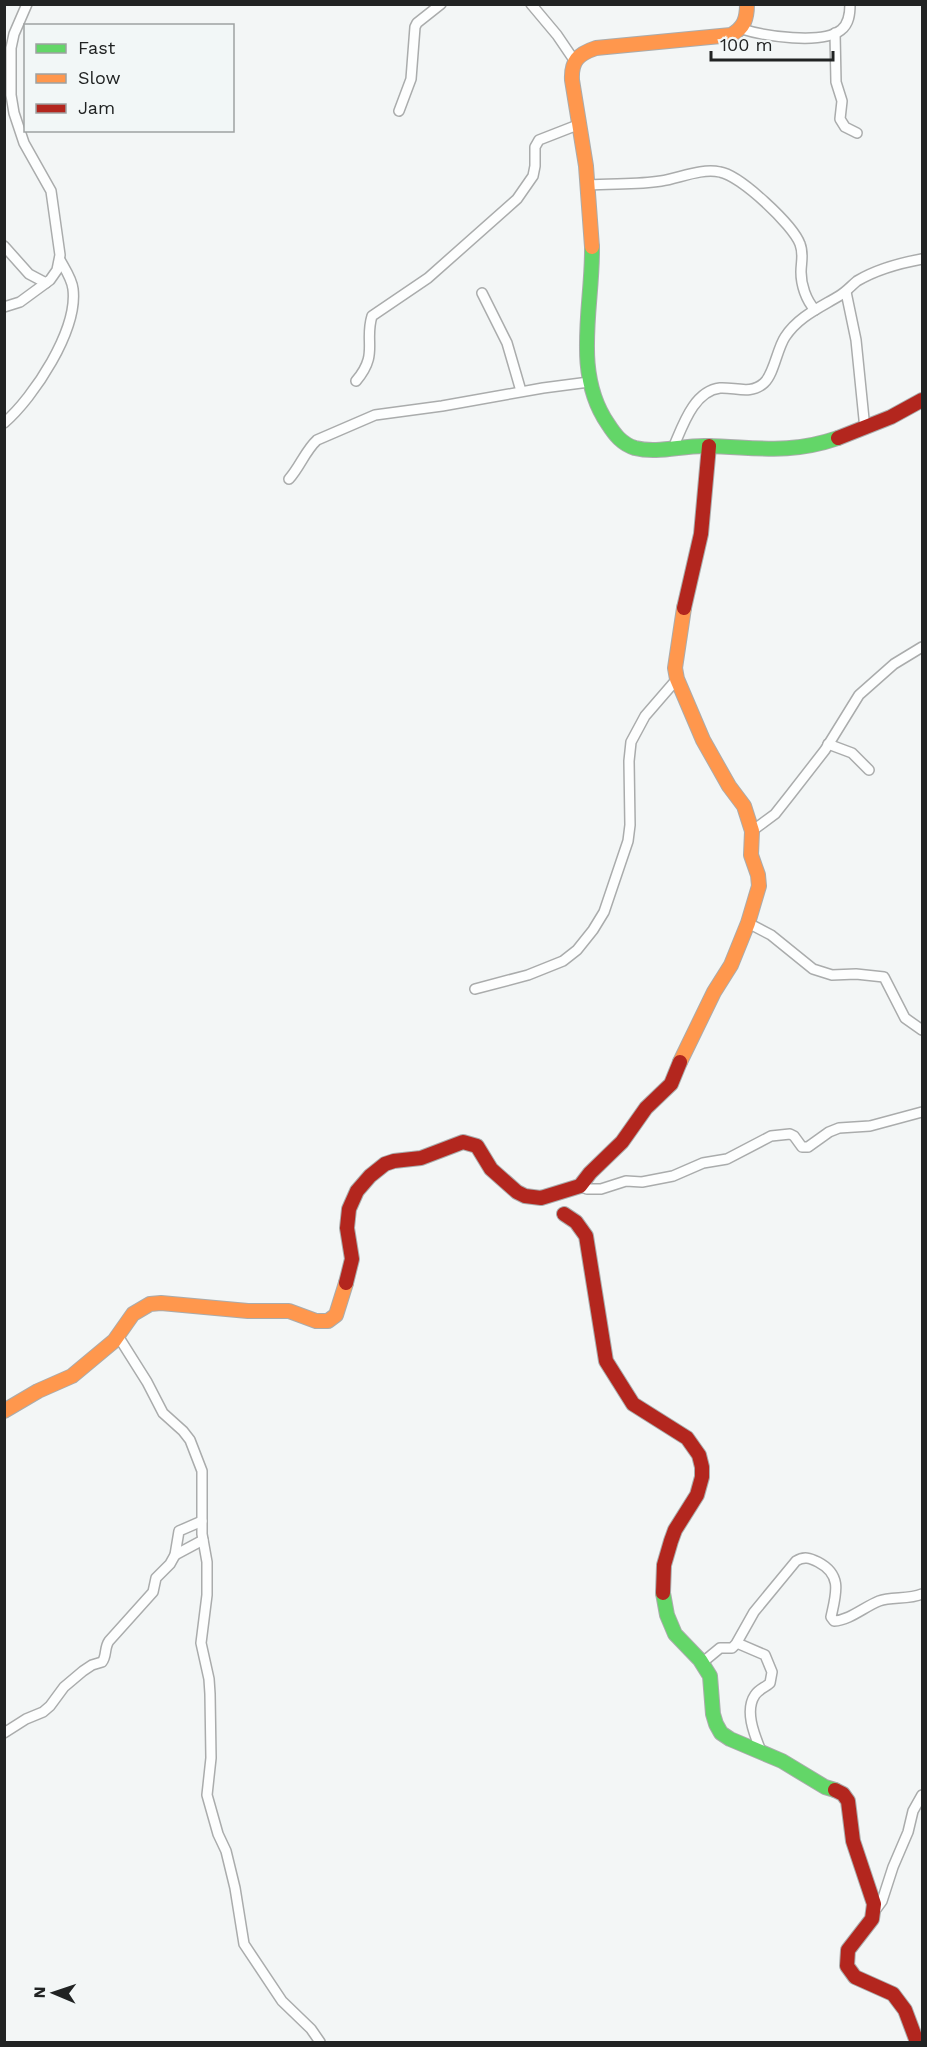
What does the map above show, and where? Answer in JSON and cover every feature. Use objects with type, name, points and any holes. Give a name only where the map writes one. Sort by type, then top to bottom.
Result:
[{"type":"street","points":[[4,308],[20,302],[46,283],[57,270],[60,260],[60,245],[53,218],[51,191],[24,143],[14,112],[8,48],[27,4]]},
{"type":"street","points":[[399,111],[411,80],[415,27],[417,22],[441,4]]},
{"type":"street","points":[[531,4],[574,60]]},
{"type":"street","points":[[747,4],[746,22],[742,29],[731,36],[596,48],[584,52],[574,60],[572,67],[574,88],[588,185],[592,238],[587,358],[589,382],[597,406],[622,442],[637,448],[709,446],[759,450],[798,449],[865,429],[922,400]]},
{"type":"street","points":[[742,29],[774,37],[824,37],[835,33],[847,24],[850,4]]},
{"type":"street","points":[[835,33],[836,82],[842,101],[840,119],[844,127],[857,133]]},
{"type":"street","points":[[356,381],[366,369],[370,356],[372,316],[428,278],[517,199],[533,176],[535,147],[539,140],[580,124]]},
{"type":"street","points":[[588,185],[659,182],[707,172],[727,174],[744,185],[795,233],[803,253],[801,273],[805,292],[815,310]]},
{"type":"street","points":[[4,246],[32,276],[46,283]]},
{"type":"street","points":[[673,448],[693,407],[707,394],[720,388],[749,389],[765,383],[770,377],[779,347],[801,318],[846,292],[857,282],[881,270],[922,259]]},
{"type":"street","points":[[4,423],[46,371],[68,322],[73,305],[73,289],[60,260]]},
{"type":"street","points":[[846,292],[856,340],[865,429]]},
{"type":"street","points":[[482,293],[507,343],[521,392]]},
{"type":"street","points":[[289,479],[302,463],[310,446],[317,440],[367,417],[589,382]]},
{"type":"street","points":[[4,1411],[38,1390],[68,1379],[102,1353],[118,1336],[133,1314],[150,1304],[249,1311],[281,1310],[317,1321],[334,1318],[338,1313],[342,1294],[350,1276],[352,1256],[347,1214],[350,1203],[368,1179],[392,1161],[418,1158],[470,1142],[477,1146],[496,1175],[525,1196],[541,1198],[580,1186],[622,1142],[646,1108],[671,1084],[690,1039],[731,965],[748,923],[759,886],[751,855],[752,831],[744,806],[709,753],[677,679],[675,668],[686,596],[703,520],[709,446]]},
{"type":"street","points":[[752,831],[775,814],[828,744],[859,695],[894,664],[922,647]]},
{"type":"street","points":[[475,989],[528,975],[563,961],[577,951],[593,930],[604,912],[627,841],[630,814],[628,761],[631,742],[645,716],[677,679]]},
{"type":"street","points":[[828,744],[852,753],[869,770]]},
{"type":"street","points":[[748,923],[771,935],[813,969],[832,975],[856,974],[884,977],[905,1018],[922,1030]]},
{"type":"street","points":[[580,1186],[586,1189],[602,1189],[626,1181],[642,1182],[673,1176],[703,1163],[727,1160],[771,1136],[790,1134],[805,1148],[839,1128],[870,1126],[922,1112]]},
{"type":"street","points":[[564,1214],[582,1229],[586,1236],[606,1361],[610,1369],[628,1400],[653,1417],[681,1430],[693,1443],[699,1455],[702,1474],[699,1493],[672,1537],[666,1552],[663,1587],[664,1602],[671,1627],[680,1643],[703,1662],[711,1678],[714,1695],[712,1709],[720,1733],[782,1761],[829,1789],[840,1791],[845,1796],[851,1816],[857,1854],[874,1912]]},
{"type":"street","points":[[118,1336],[147,1382],[163,1413],[190,1440],[202,1471],[202,1521],[207,1562],[207,1595],[201,1643],[209,1679],[211,1758],[207,1795],[218,1834],[226,1851],[235,1888],[244,1944],[282,2001],[310,2029],[320,2043]]},
{"type":"street","points":[[4,1733],[26,1719],[43,1712],[64,1687],[92,1665],[102,1662],[109,1641],[150,1596],[156,1578],[170,1564],[175,1555],[179,1532],[202,1521]]},
{"type":"street","points":[[175,1555],[203,1540]]},
{"type":"street","points":[[703,1662],[720,1648],[732,1648],[737,1643],[753,1611],[801,1558],[807,1557],[821,1564],[833,1574],[836,1589],[831,1617],[837,1621],[882,1600],[909,1598],[922,1594]]},
{"type":"street","points":[[737,1643],[765,1655],[772,1672],[770,1683],[754,1696],[751,1706],[753,1732],[761,1753]]},
{"type":"street","points":[[917,2043],[905,2009],[892,1993],[856,1977],[848,1968],[847,1954],[849,1946],[882,1902],[893,1867],[908,1832],[913,1811],[922,1794]]},
{"type":"traffic: fast","points":[[592,247],[587,338],[590,383],[597,404],[608,424],[623,442],[644,450],[698,446],[772,449],[803,447],[838,438]]},
{"type":"traffic: fast","points":[[663,1593],[667,1615],[675,1634],[700,1660],[710,1676],[713,1714],[721,1733],[782,1761],[825,1787],[835,1790]]},
{"type":"traffic: slow","points":[[592,247],[586,166],[572,80],[574,63],[580,56],[596,48],[731,35],[744,22],[747,4]]},
{"type":"traffic: slow","points":[[680,1062],[714,992],[731,965],[748,923],[759,886],[751,855],[752,831],[744,806],[729,786],[703,740],[677,679],[675,668],[684,608]]},
{"type":"traffic: slow","points":[[4,1411],[38,1391],[72,1376],[114,1341],[133,1314],[150,1304],[248,1311],[289,1311],[316,1321],[328,1321],[336,1315],[346,1283]]},
{"type":"traffic: jam","points":[[838,438],[891,417],[922,400]]},
{"type":"traffic: jam","points":[[684,608],[701,534],[709,446]]},
{"type":"traffic: jam","points":[[346,1283],[352,1259],[347,1228],[349,1209],[357,1191],[385,1164],[421,1158],[463,1142],[477,1146],[491,1169],[517,1192],[525,1196],[541,1198],[580,1186],[622,1142],[646,1108],[671,1084],[680,1062]]},
{"type":"traffic: jam","points":[[564,1214],[576,1222],[586,1236],[606,1361],[633,1404],[687,1438],[699,1455],[702,1477],[697,1495],[675,1530],[671,1541],[664,1565],[663,1593]]},
{"type":"traffic: jam","points":[[835,1790],[843,1794],[848,1801],[853,1841],[874,1904],[872,1919],[848,1950],[847,1966],[855,1977],[893,1994],[905,2010],[917,2042]]}]
